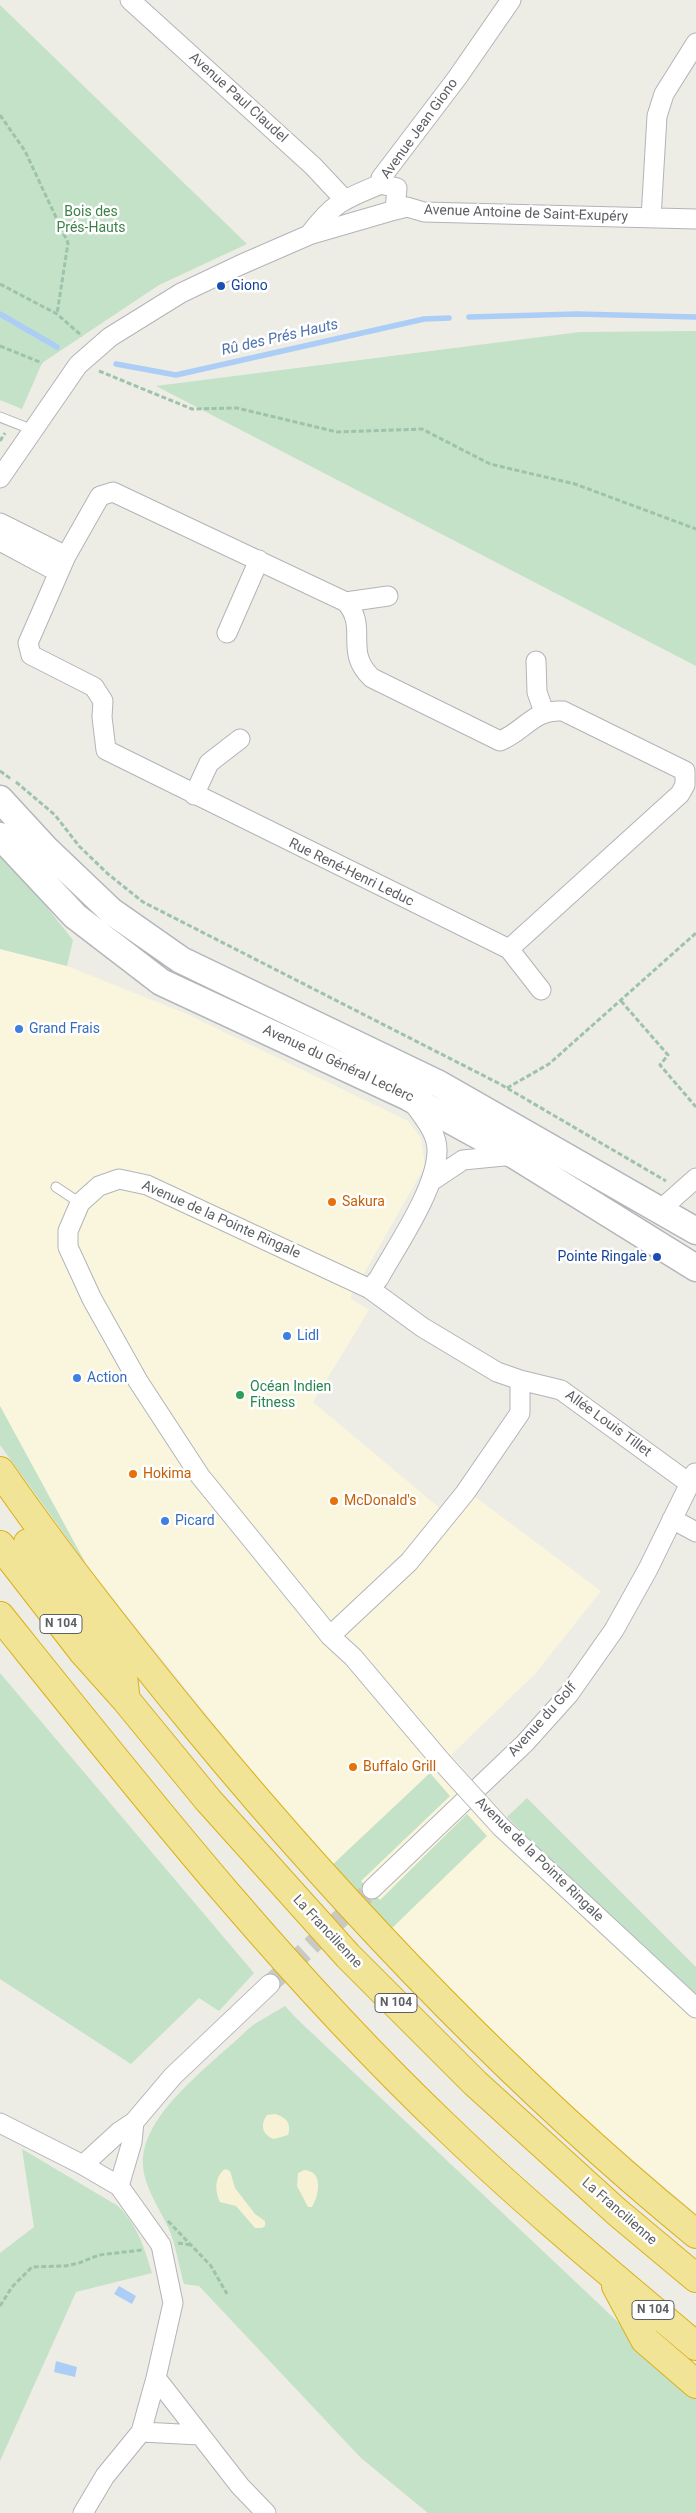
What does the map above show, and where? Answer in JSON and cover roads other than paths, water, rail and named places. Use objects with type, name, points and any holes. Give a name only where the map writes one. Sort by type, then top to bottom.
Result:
[{"type":"highway","points":[[0,1470],[32,1518],[133,1650],[238,1777],[340,1893],[451,2011],[535,2092],[648,2194],[696,2234]]},
{"type":"highway","points":[[0,1504],[122,1668],[126,1700]]},
{"type":"highway","name":"La Francilienne","points":[[0,1545],[83,1652],[126,1700],[208,1800],[348,1956],[475,2083],[617,2212],[696,2278]]},
{"type":"highway","name":"N 104","points":[[0,1616],[169,1826],[311,1988],[447,2128],[610,2274],[696,2346]]},
{"type":"highway","points":[[0,1641],[27,1650]]},
{"type":"highway","points":[[610,2274],[645,2340],[696,2384]]},
{"type":"main road","name":"Avenue du Général Leclerc","points":[[0,799],[47,850],[111,911],[181,960],[438,1084],[696,1231]]},
{"type":"main road","name":"Avenue du Général Leclerc","points":[[0,836],[75,916],[162,982],[408,1097],[514,1155],[696,1268]]},
{"type":"street","name":"Avenue Paul Claudel","points":[[130,0],[313,166],[344,199]]},
{"type":"street","name":"Avenue Jean Giono","points":[[309,235],[325,214],[344,199],[381,184],[381,178],[457,78],[511,0]]},
{"type":"street","points":[[651,218],[657,116],[664,94],[696,42]]},
{"type":"street","points":[[381,184],[396,188],[395,210]]},
{"type":"street","name":"Avenue Antoine de Saint-Exupéry","points":[[0,478],[78,365],[110,336],[181,293],[309,235],[408,207],[424,212],[696,219]]},
{"type":"street","name":"Rue René-Henri Leduc","points":[[346,602],[113,492],[100,496],[62,564],[28,643],[31,655],[94,687],[103,701],[102,717],[106,750],[509,950],[541,990]]},
{"type":"street","points":[[0,524],[62,564]]},
{"type":"street","points":[[0,542],[62,564]]},
{"type":"street","points":[[226,633],[260,560]]},
{"type":"street","points":[[388,596],[346,602],[356,616],[358,660],[372,678],[500,741],[509,737],[544,712],[564,711],[690,772],[680,794],[509,950]]},
{"type":"street","points":[[536,661],[537,692],[544,712]]},
{"type":"street","points":[[194,795],[209,762],[240,739]]},
{"type":"street","points":[[370,1289],[379,1278],[433,1180],[438,1150],[429,1124],[408,1097]]},
{"type":"street","points":[[433,1180],[463,1160],[514,1155]]},
{"type":"street","points":[[660,1210],[696,1178]]},
{"type":"street","name":"Avenue de la Pointe Ringale","points":[[520,1380],[497,1372],[447,1342],[370,1289],[147,1185],[119,1179],[99,1186],[80,1203],[68,1230],[68,1247],[92,1299],[138,1381],[200,1476],[330,1636],[353,1658],[501,1827],[696,2008]]},
{"type":"street","points":[[330,1636],[409,1562],[465,1493],[520,1413],[520,1380]]},
{"type":"street","name":"Allée Louis Tillet","points":[[520,1380],[561,1390],[694,1483]]},
{"type":"street","name":"Avenue du Golf","points":[[372,1889],[525,1743],[570,1694],[614,1630],[672,1519],[694,1483]]},
{"type":"street","points":[[672,1519],[696,1532]]},
{"type":"street","points":[[83,2165],[119,2132],[134,2122],[173,2076],[270,1984]]},
{"type":"street","points":[[119,2186],[132,2142],[134,2122]]},
{"type":"street","points":[[0,2123],[83,2165],[119,2186],[161,2245],[173,2303],[156,2378],[141,2432],[105,2476],[83,2513]]},
{"type":"street","points":[[156,2378],[240,2486],[266,2513]]},
{"type":"street","points":[[141,2432],[200,2435]]},
{"type":"lane","points":[[0,416],[33,430]]},
{"type":"lane","points":[[56,1187],[80,1203]]},
{"type":"water","points":[[119,2286],[136,2296],[132,2304],[114,2294]]},
{"type":"water","points":[[56,2361],[77,2367],[75,2377],[54,2372]]},
{"type":"waterway","name":"Rû des Prés Hauts","points":[[0,314],[57,347]]},
{"type":"waterway","name":"Rû des Prés Hauts","points":[[469,317],[577,314],[696,317]]},
{"type":"waterway","name":"Rû des Prés Hauts","points":[[116,364],[176,375],[424,319],[449,318]]},
{"type":"tunnel","points":[[270,1984],[372,1889]]},
{"type":"place","name":"Giono","points":[[221,286]]},
{"type":"place","name":"Grand Frais","points":[[19,1029]]},
{"type":"place","name":"Sakura","points":[[332,1202]]},
{"type":"place","name":"Pointe Ringale","points":[[657,1257]]},
{"type":"place","name":"Lidl","points":[[287,1336]]},
{"type":"place","name":"Action","points":[[77,1378]]},
{"type":"place","name":"Océan Indien Fitness","points":[[240,1395]]},
{"type":"place","name":"Hokima","points":[[133,1474]]},
{"type":"place","name":"McDonald's","points":[[334,1501]]},
{"type":"place","name":"Picard","points":[[165,1521]]},
{"type":"place","name":"Buffalo Grill","points":[[353,1767]]},
{"type":"park label","name":"Bois des Prés-Hauts","points":[[91,220]]}]
